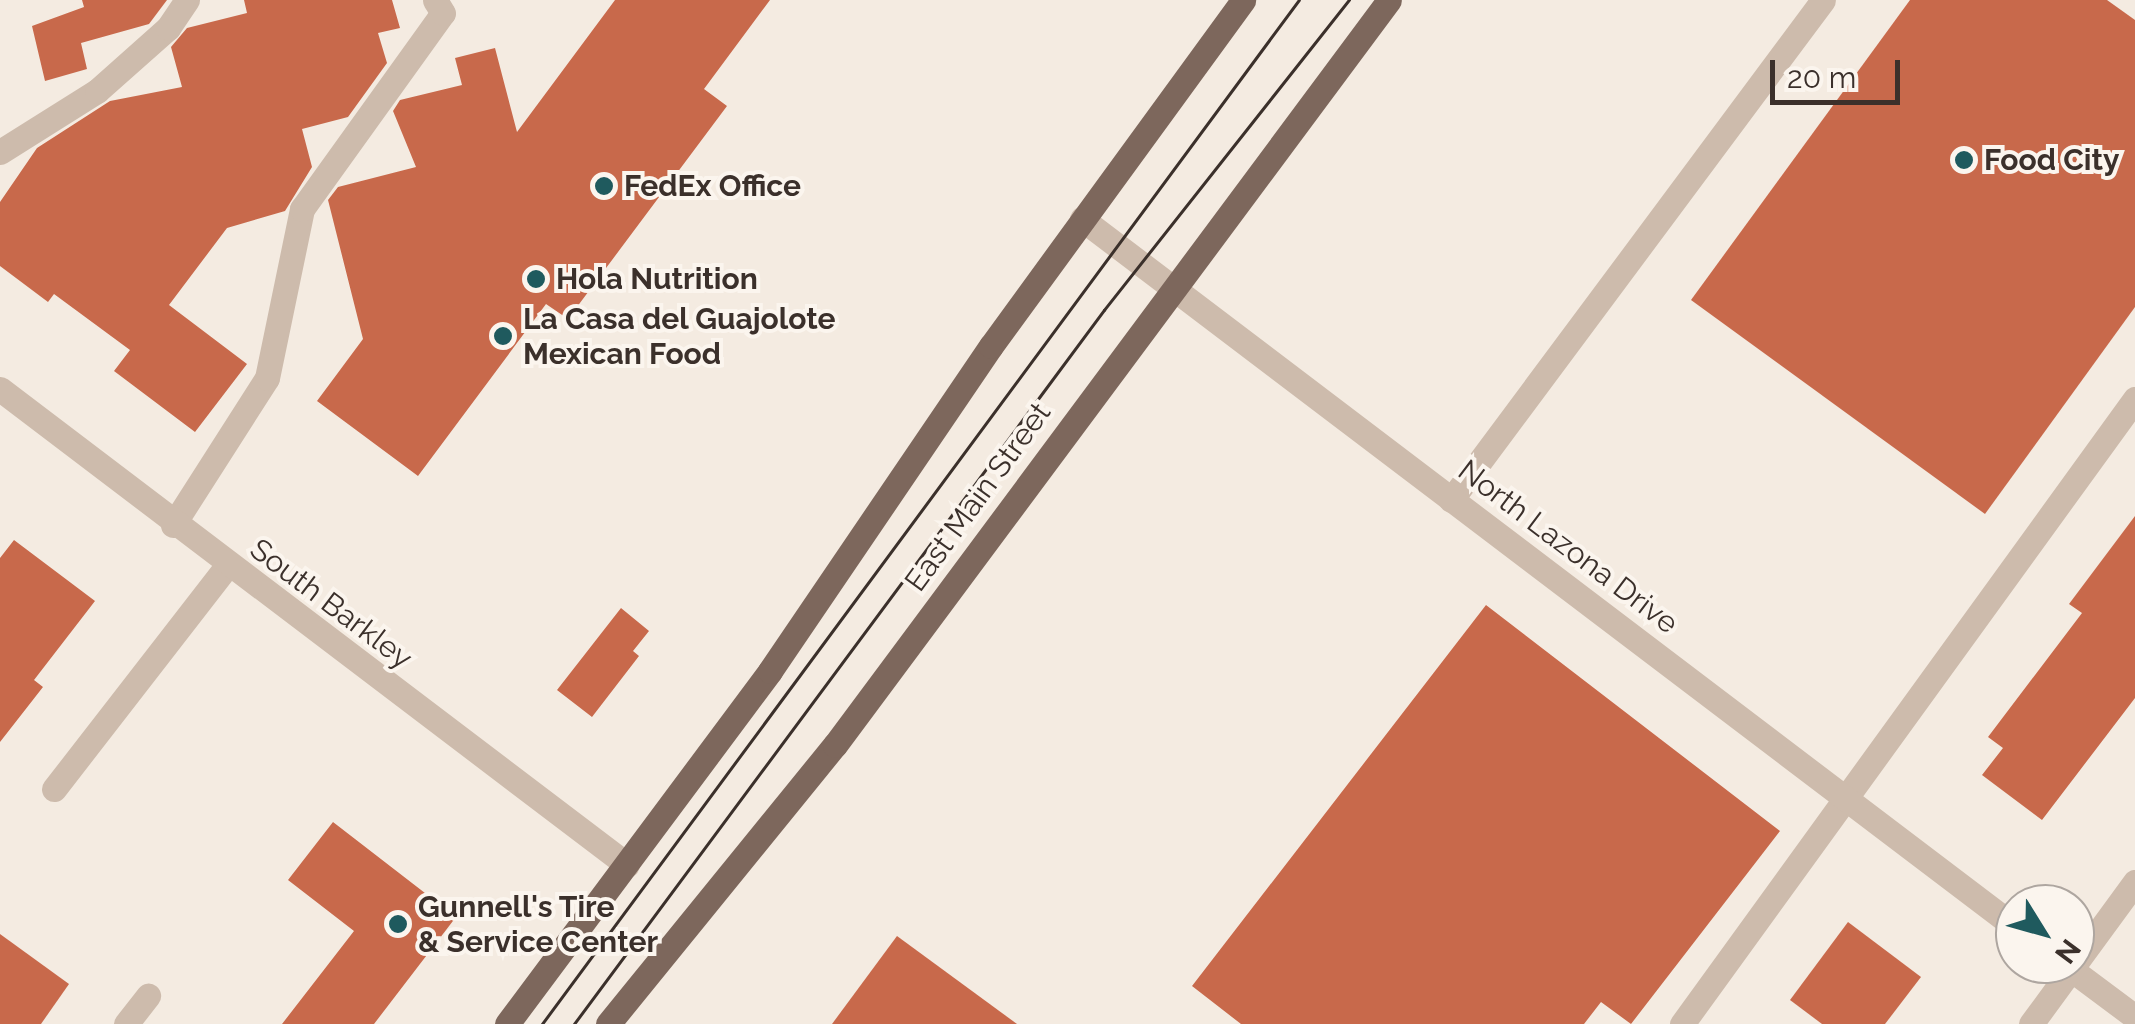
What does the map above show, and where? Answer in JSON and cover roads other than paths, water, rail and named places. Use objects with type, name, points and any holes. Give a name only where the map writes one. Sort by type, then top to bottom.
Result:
[{"type":"main road","points":[[507,1024],[780,657],[1082,219],[1243,0]]},
{"type":"main road","name":"East Main Street","points":[[608,1024],[835,745],[1388,0]]},
{"type":"street","points":[[0,152],[97,91],[168,28],[187,0]]},
{"type":"street","points":[[173,524],[267,378],[302,210],[443,13],[435,0]]},
{"type":"street","points":[[1451,500],[1823,0]]},
{"type":"street","name":"North Lazona Drive","points":[[1082,219],[1995,912]]},
{"type":"street","name":"South Barkley","points":[[0,389],[227,566],[627,866]]},
{"type":"street","points":[[1682,1024],[2135,400]]},
{"type":"street","points":[[54,789],[227,566]]},
{"type":"street","points":[[2095,933],[2135,882]]},
{"type":"street","points":[[2031,1024],[2057,984]]},
{"type":"street","points":[[2091,984],[2135,1017]]},
{"type":"street","points":[[126,1024],[148,996]]},
{"type":"tram line","points":[[542,1024],[1299,0]]},
{"type":"tram line","points":[[574,1024],[1104,310],[1349,0]]},
{"type":"place","name":"Food City","points":[[1964,160]]},
{"type":"place","name":"FedEx Office","points":[[604,186]]},
{"type":"place","name":"Hola Nutrition","points":[[536,279]]},
{"type":"place","name":"La Casa del Guajolote Mexican Food","points":[[503,336]]},
{"type":"place","name":"Gunnell's Tire & Service Center","points":[[398,924]]}]
